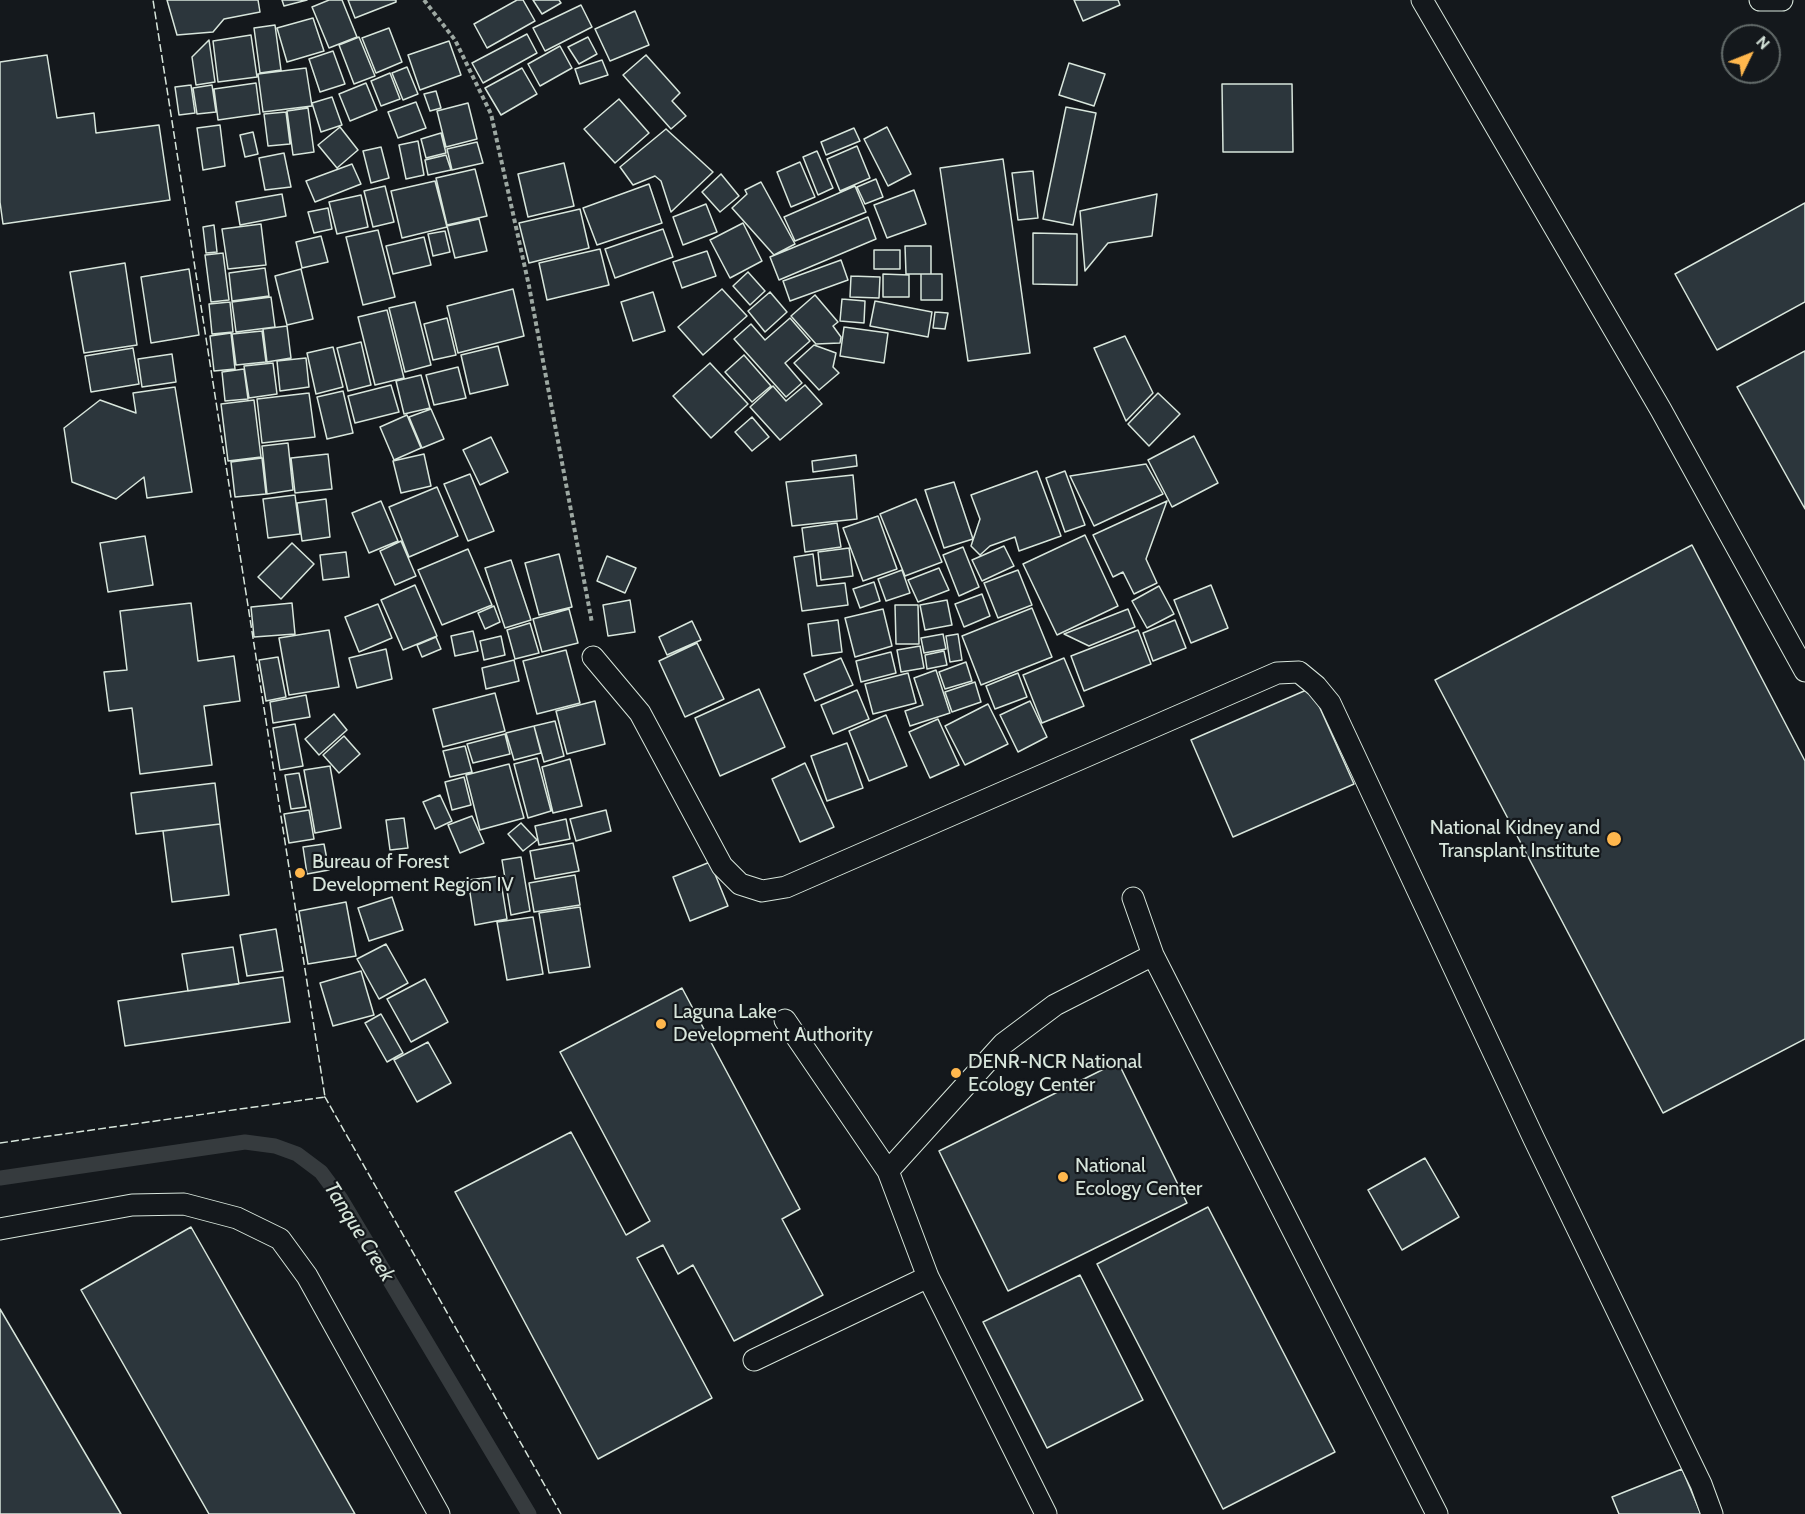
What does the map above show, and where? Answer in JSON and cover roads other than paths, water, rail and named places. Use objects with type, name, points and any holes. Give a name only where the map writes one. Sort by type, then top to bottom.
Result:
[{"type":"lane","points":[[1422,0],[1661,410],[1805,670]]},
{"type":"lane","points":[[1760,0],[1782,0]]},
{"type":"lane","points":[[593,657],[640,713],[722,866],[740,884],[762,891],[786,887],[1277,674],[1299,672],[1316,686],[1330,703],[1534,1139],[1701,1484],[1712,1514]]},
{"type":"lane","points":[[1133,898],[1153,955],[1437,1514]]},
{"type":"lane","points":[[888,1171],[1003,1044],[1055,1005],[1153,955]]},
{"type":"lane","points":[[785,1020],[888,1171],[928,1277],[1047,1514]]},
{"type":"lane","points":[[0,1229],[132,1205],[184,1204],[237,1218],[280,1239],[307,1276],[439,1514]]},
{"type":"lane","points":[[754,1359],[928,1277]]},
{"type":"waterway","name":"Tanque Creek","points":[[0,1178],[245,1142],[275,1146],[297,1154],[321,1172],[341,1199],[529,1514]]},
{"type":"place","name":"National Kidney and Transplant Institute","points":[[1614,839]]},
{"type":"place","name":"Bureau of Forest Development Region IV","points":[[300,873]]},
{"type":"place","name":"Laguna Lake Development Authority","points":[[661,1024]]},
{"type":"place","name":"DENR-NCR National Ecology Center","points":[[956,1073]]},
{"type":"place","name":"National Ecology Center","points":[[1063,1177]]}]
